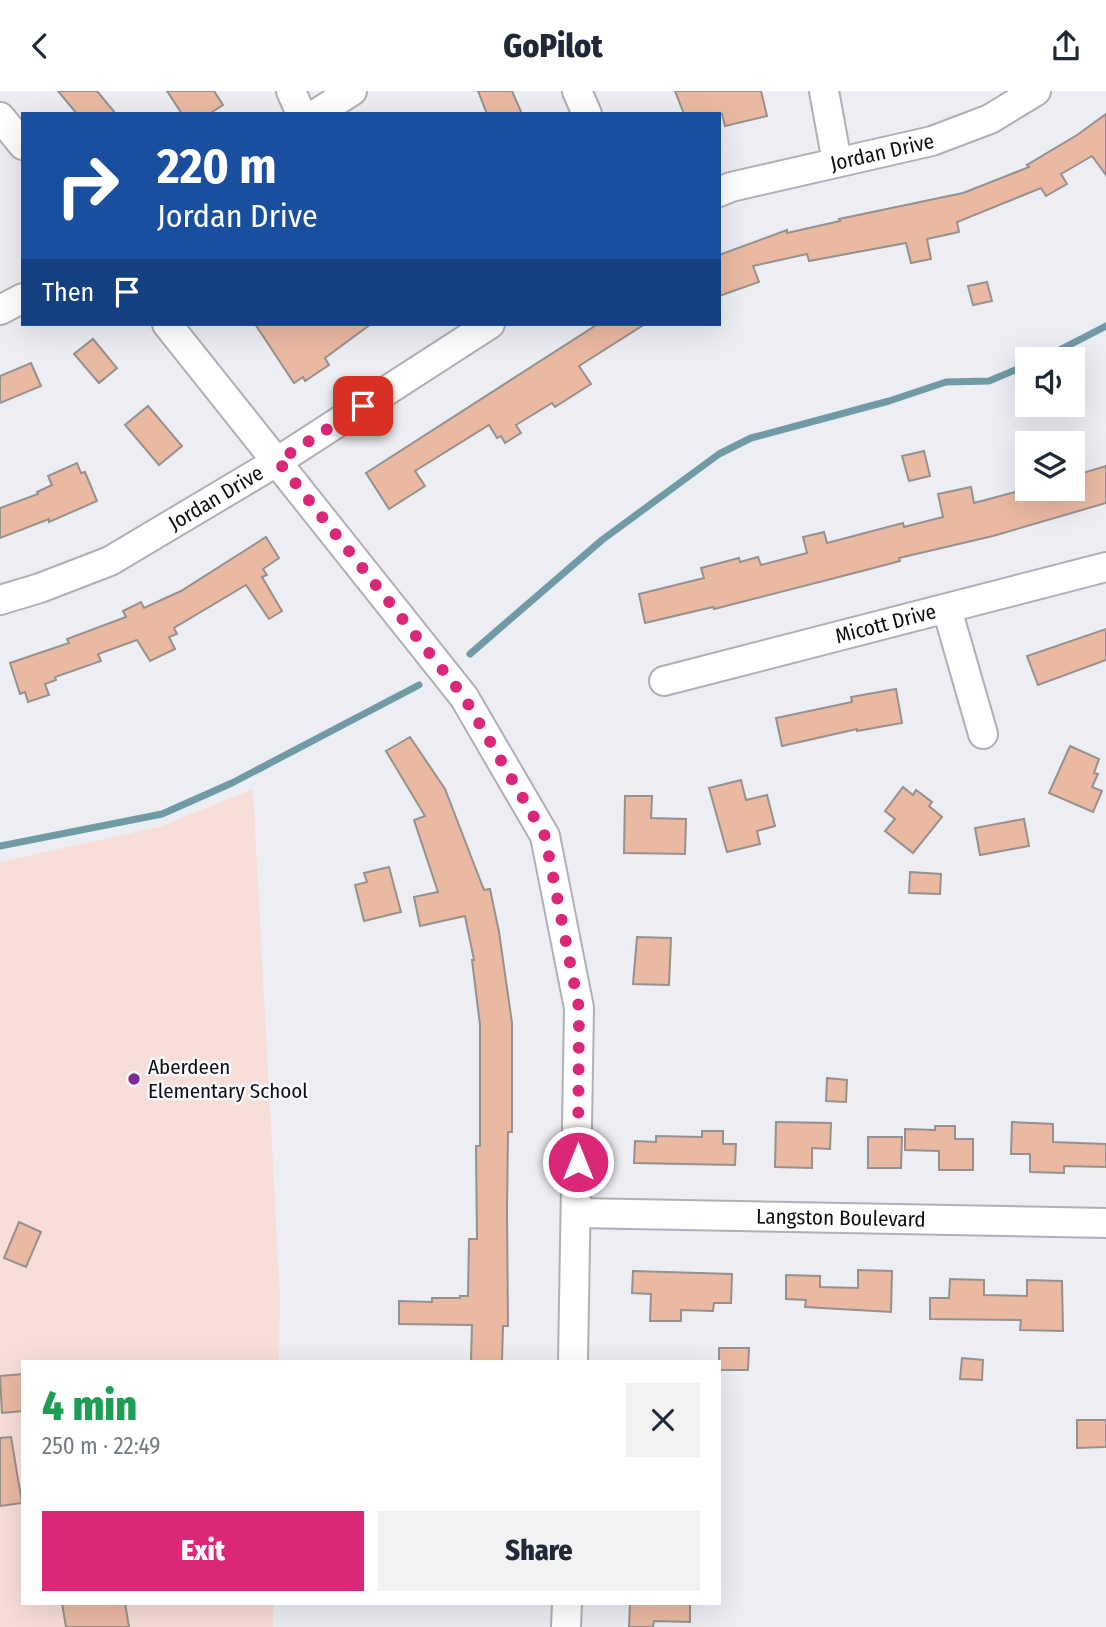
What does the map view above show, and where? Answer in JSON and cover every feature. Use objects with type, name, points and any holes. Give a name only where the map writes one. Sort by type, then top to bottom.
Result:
[{"type":"street","points":[[291,91],[300,112]]},
{"type":"street","points":[[319,112],[352,91]]},
{"type":"street","points":[[577,91],[586,112]]},
{"type":"street","points":[[824,91],[837,162]]},
{"type":"street","name":"Jordan Drive","points":[[721,192],[731,187],[932,141],[990,119],[1036,91]]},
{"type":"street","points":[[0,117],[21,143]]},
{"type":"street","points":[[0,310],[21,299]]},
{"type":"street","points":[[169,326],[464,697],[545,836],[579,1008],[573,1360]]},
{"type":"street","name":"Jordan Drive","points":[[0,600],[110,561],[278,461],[487,326]]},
{"type":"street","name":"Micott Drive","points":[[664,681],[1106,567]]},
{"type":"street","points":[[947,609],[983,734]]},
{"type":"street","name":"Langston Boulevard","points":[[577,1213],[1106,1223]]},
{"type":"street","points":[[566,1627],[567,1605]]},
{"type":"shaded area","name":"Aberdeen Elementary School","points":[[253,789],[280,1296],[279,1360],[21,1360],[21,1605],[274,1605],[273,1627],[0,1627],[0,862],[159,827]]},
{"type":"building","points":[[58,91],[97,91],[114,112],[75,112]]},
{"type":"building","points":[[167,91],[214,91],[223,105],[212,112],[181,112]]},
{"type":"building","points":[[478,91],[512,91],[521,112],[486,112]]},
{"type":"building","points":[[675,91],[761,91],[767,116],[725,126],[721,112],[683,112]]},
{"type":"building","points":[[1106,114],[1106,175],[1092,156],[1061,174],[1067,184],[1046,196],[1041,188],[957,222],[959,232],[927,239],[931,259],[911,263],[906,243],[809,261],[807,254],[753,266],[759,282],[721,295],[721,254],[787,230],[787,233],[840,221],[839,219],[963,193],[1029,167],[1027,165]]},
{"type":"building","points":[[987,282],[992,301],[973,305],[968,286]]},
{"type":"building","points":[[256,326],[368,326],[325,358],[329,365],[305,381],[303,377],[294,383]]},
{"type":"building","points":[[595,326],[642,326],[579,366],[591,384],[555,407],[552,403],[516,425],[521,433],[505,443],[501,436],[497,438],[489,425],[415,471],[425,486],[389,509],[366,473]]},
{"type":"building","points":[[93,339],[117,368],[99,383],[74,354]]},
{"type":"building","points":[[31,363],[41,386],[0,403],[0,376]]},
{"type":"building","points":[[148,406],[182,446],[159,465],[125,425]]},
{"type":"building","points":[[924,451],[930,476],[909,481],[902,456]]},
{"type":"building","points":[[77,463],[81,473],[85,472],[97,501],[49,522],[49,519],[0,538],[0,508],[38,494],[37,492],[52,485],[48,476]]},
{"type":"building","points":[[1106,466],[1106,503],[993,536],[899,558],[900,561],[866,570],[714,609],[713,607],[645,623],[639,594],[704,578],[701,568],[739,558],[740,562],[758,557],[761,565],[807,553],[803,537],[824,532],[827,543],[903,523],[904,527],[943,517],[938,494],[971,487],[974,503],[1015,492],[1015,501],[1085,501],[1085,472]]},
{"type":"building","points":[[266,537],[279,558],[263,569],[267,575],[262,577],[282,611],[269,619],[246,585],[174,628],[177,634],[169,637],[175,649],[150,661],[137,640],[98,654],[101,661],[55,677],[56,680],[45,684],[49,695],[28,702],[25,692],[20,694],[10,663],[69,643],[67,639],[126,617],[123,611],[141,602],[144,608],[181,591]]},
{"type":"building","points":[[1106,629],[1106,660],[1038,685],[1027,656]]},
{"type":"building","points":[[896,689],[902,723],[857,729],[782,746],[776,718],[852,702],[851,697]]},
{"type":"building","points":[[410,737],[445,789],[484,890],[490,889],[499,932],[512,1023],[512,1132],[508,1132],[508,1326],[503,1326],[502,1360],[471,1360],[472,1325],[399,1324],[399,1301],[432,1302],[432,1298],[468,1296],[469,1239],[477,1239],[476,1146],[480,1146],[480,1025],[474,960],[465,916],[420,926],[414,897],[438,892],[414,820],[425,816],[386,751]]},
{"type":"building","points":[[1070,746],[1099,759],[1094,773],[1098,774],[1092,787],[1102,791],[1093,812],[1049,793]]},
{"type":"building","points":[[741,780],[746,800],[767,795],[775,826],[757,831],[760,844],[727,852],[709,788]]},
{"type":"building","points":[[903,787],[913,795],[916,790],[932,802],[929,806],[942,817],[913,853],[885,831],[895,819],[885,811]]},
{"type":"building","points":[[625,796],[652,796],[651,818],[686,819],[685,854],[624,853]]},
{"type":"building","points":[[1024,819],[1029,846],[980,855],[975,828]]},
{"type":"building","points":[[389,867],[401,912],[364,921],[355,885],[367,882],[364,873]]},
{"type":"building","points":[[910,872],[941,874],[940,894],[909,893]]},
{"type":"building","points":[[637,937],[671,938],[669,985],[633,984]]},
{"type":"building","points":[[827,1078],[847,1080],[846,1102],[826,1101]]},
{"type":"building","points":[[776,1122],[831,1123],[830,1149],[812,1148],[812,1168],[775,1167]]},
{"type":"building","points":[[1012,1122],[1053,1124],[1053,1142],[1106,1144],[1106,1167],[1064,1166],[1064,1173],[1030,1172],[1030,1154],[1011,1154]]},
{"type":"building","points":[[935,1126],[955,1126],[955,1139],[973,1139],[973,1170],[939,1170],[939,1151],[905,1150],[905,1129],[935,1130]]},
{"type":"building","points":[[702,1131],[723,1131],[723,1144],[736,1144],[735,1165],[634,1163],[635,1141],[656,1142],[656,1136],[702,1137]]},
{"type":"building","points":[[868,1137],[902,1137],[901,1168],[868,1168]]},
{"type":"building","points":[[19,1222],[41,1232],[26,1267],[4,1258]]},
{"type":"building","points":[[858,1270],[892,1271],[891,1312],[805,1307],[806,1300],[786,1299],[786,1275],[820,1276],[820,1287],[858,1288]]},
{"type":"building","points":[[633,1271],[732,1274],[731,1303],[714,1303],[713,1311],[681,1310],[681,1321],[650,1321],[651,1294],[632,1293]]},
{"type":"building","points":[[950,1279],[984,1280],[984,1295],[1027,1296],[1027,1280],[1062,1281],[1063,1331],[1020,1330],[1021,1320],[930,1319],[930,1298],[949,1298]]},
{"type":"building","points":[[719,1348],[749,1348],[748,1370],[721,1370]]},
{"type":"building","points":[[962,1358],[983,1360],[982,1380],[960,1379]]},
{"type":"building","points":[[21,1374],[21,1411],[2,1413],[0,1376]]},
{"type":"building","points":[[1077,1420],[1106,1420],[1106,1447],[1077,1448]]},
{"type":"building","points":[[11,1437],[21,1503],[0,1506],[0,1438]]},
{"type":"building","points":[[62,1605],[125,1605],[129,1627],[66,1627]]},
{"type":"building","points":[[630,1605],[690,1605],[690,1622],[654,1621],[653,1627],[629,1627]]},
{"type":"waterway","points":[[1065,347],[1106,326]]},
{"type":"waterway","points":[[470,654],[602,540],[719,454],[751,438],[889,401],[946,382],[989,381],[1015,370]]},
{"type":"waterway","points":[[0,846],[162,814],[232,783],[419,685]]},
{"type":"place","name":"Aberdeen Elementary School","points":[[134,1079]]},
{"type":"route","points":[[363,406],[278,461],[464,697],[545,836],[579,1008],[578,1162]]}]
